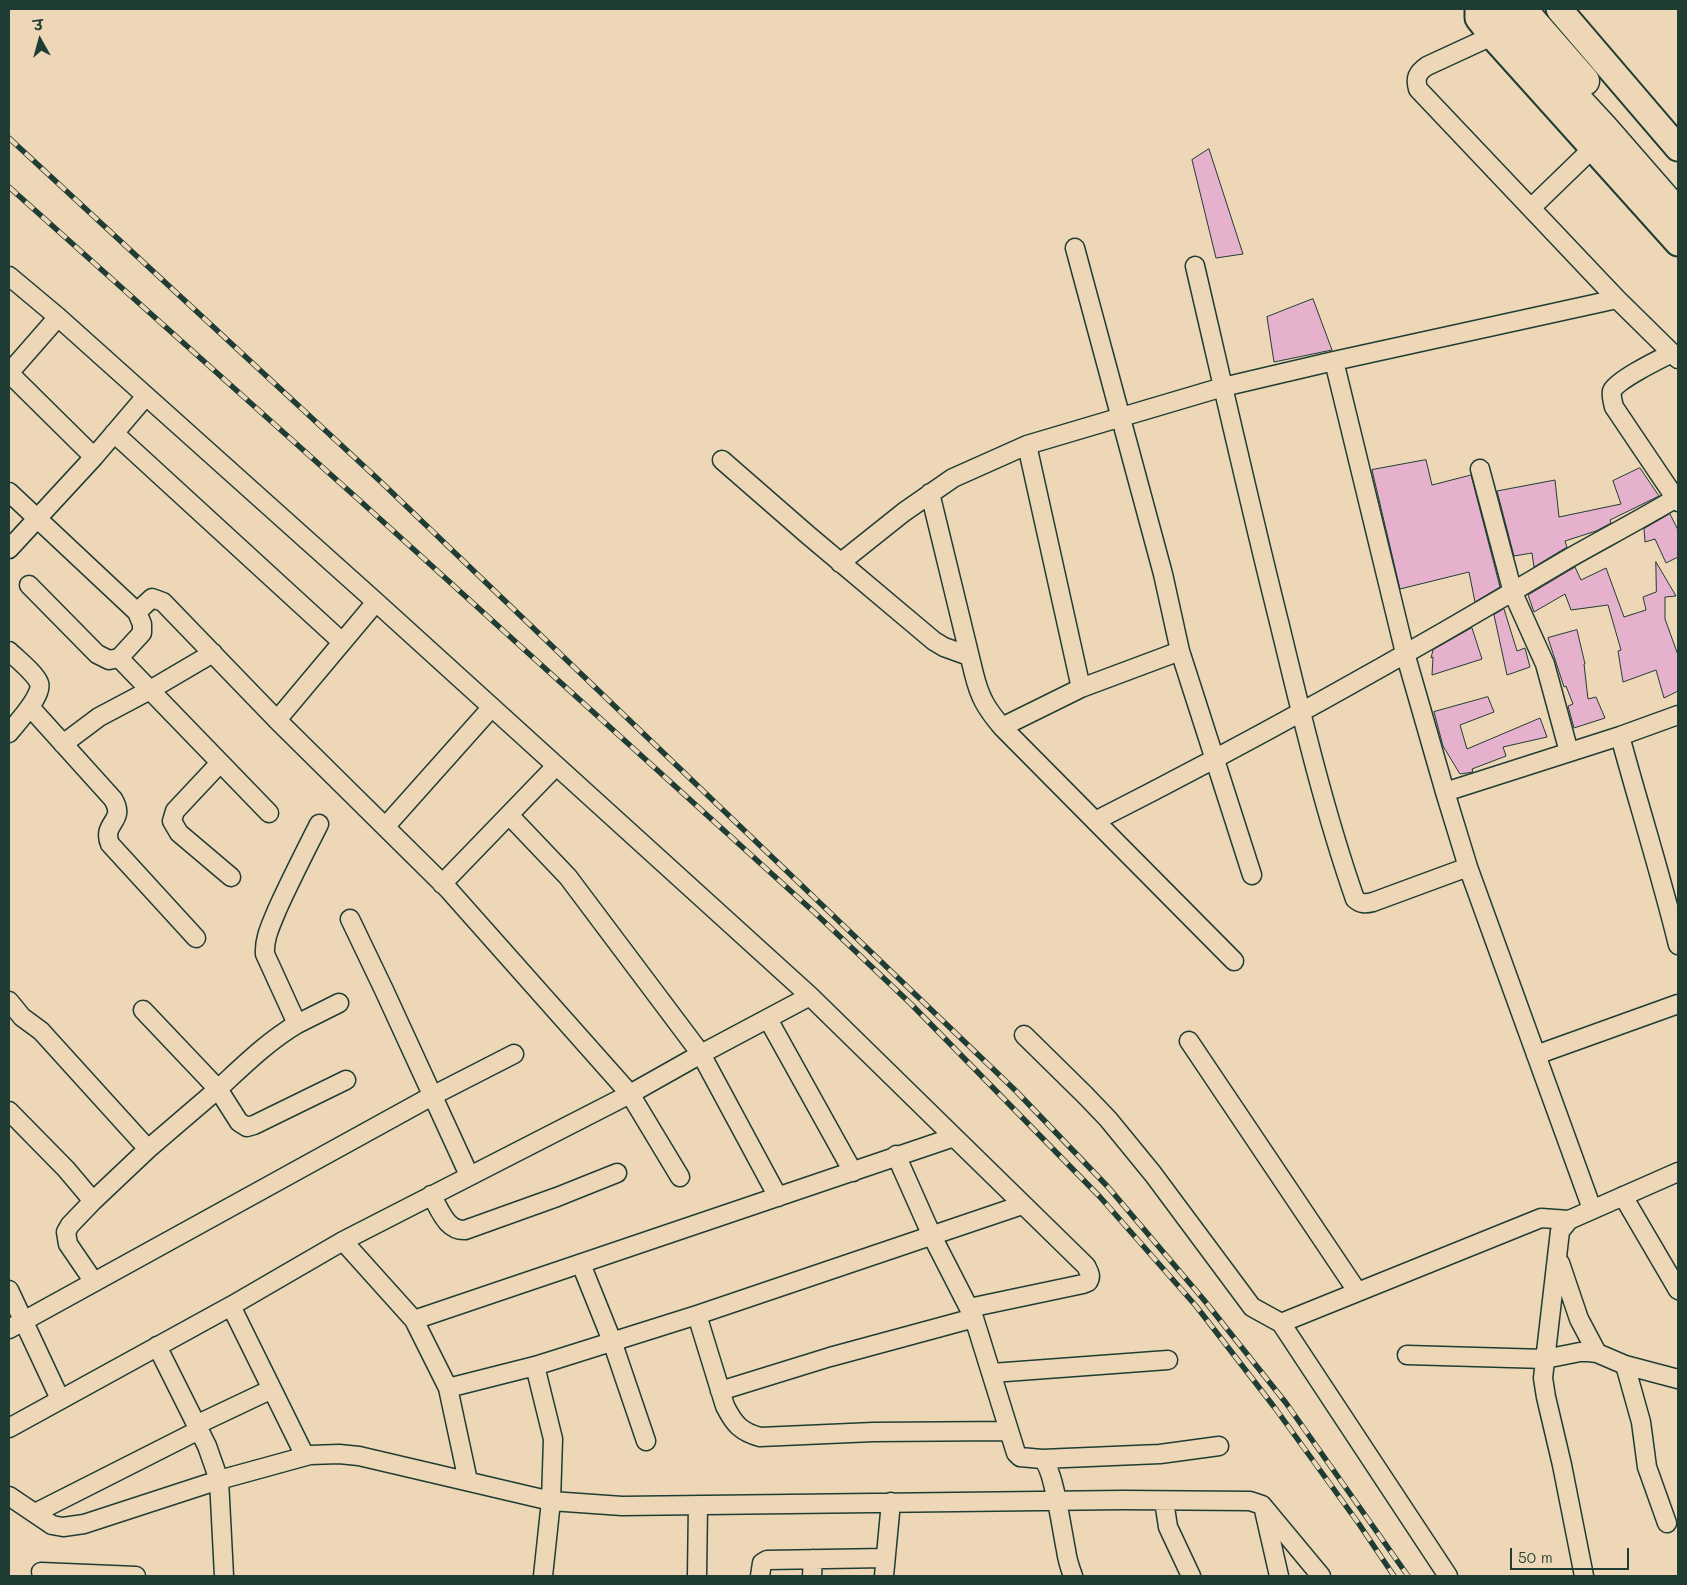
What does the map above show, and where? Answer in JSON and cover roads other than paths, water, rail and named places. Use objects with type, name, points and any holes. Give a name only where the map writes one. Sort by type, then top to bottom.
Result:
[{"type":"main road","points":[[1497,15],[1678,189]]},
{"type":"main road","points":[[1497,15],[1603,127],[1678,213]]},
{"type":"street","points":[[1559,9],[1676,142]]},
{"type":"street","points":[[1095,821],[1216,760],[1678,499],[1614,407],[1612,391],[1618,382],[1675,356],[1617,299],[1418,89],[1416,80],[1418,72],[1497,15],[1593,148],[1678,243]]},
{"type":"street","points":[[1531,208],[1593,148]]},
{"type":"street","points":[[1075,248],[1162,574],[1180,650],[1252,875]]},
{"type":"street","points":[[1195,266],[1301,712],[1341,860],[1354,899],[1365,904],[1373,902],[1468,867]]},
{"type":"street","points":[[9,276],[58,317],[376,602],[810,996],[1086,1266],[1090,1278],[1088,1282],[1082,1284],[972,1313],[720,1391]]},
{"type":"street","points":[[840,563],[930,493],[969,470],[1027,445],[1223,388],[1334,361],[1617,299]]},
{"type":"street","points":[[58,317],[9,373],[94,457]]},
{"type":"street","points":[[1334,361],[1405,653],[1445,792],[1468,867],[1592,1209]]},
{"type":"street","points":[[9,549],[94,457],[146,396]]},
{"type":"street","points":[[114,432],[342,642]]},
{"type":"street","points":[[1027,445],[1082,688]]},
{"type":"street","points":[[722,460],[840,563],[934,641],[944,647],[969,656]]},
{"type":"street","points":[[1480,469],[1513,593],[1545,664],[1569,752]]},
{"type":"street","points":[[9,492],[137,612],[142,624],[142,633],[119,658],[109,660],[97,654],[29,585]]},
{"type":"street","points":[[930,493],[969,656],[983,702],[1002,727],[1234,961]]},
{"type":"street","points":[[137,612],[149,599],[157,598],[164,602],[277,720],[442,884],[630,1094],[680,1177]]},
{"type":"street","points":[[277,720],[376,602]]},
{"type":"street","points":[[1002,727],[1082,688],[1180,650]]},
{"type":"street","points":[[9,651],[40,683],[38,694],[30,707],[9,733]]},
{"type":"street","points":[[63,744],[100,717],[212,653]]},
{"type":"street","points":[[119,658],[269,813]]},
{"type":"street","points":[[30,707],[117,805],[118,813],[108,830],[107,837],[110,844],[196,938]]},
{"type":"street","points":[[385,827],[492,707]]},
{"type":"street","points":[[1445,792],[1620,736],[1678,715]]},
{"type":"street","points":[[1620,736],[1678,945]]},
{"type":"street","points":[[220,762],[175,811],[172,820],[180,833],[231,876]]},
{"type":"street","points":[[442,884],[556,766]]},
{"type":"street","points":[[509,815],[568,877],[701,1054],[778,1197]]},
{"type":"street","points":[[297,1024],[268,965],[264,945],[288,884],[319,824]]},
{"type":"street","points":[[350,919],[469,1175]]},
{"type":"street","points":[[9,1428],[231,1306],[343,1241],[630,1094],[810,996]]},
{"type":"street","points":[[9,1001],[22,1017],[41,1031],[148,1149]]},
{"type":"street","points":[[94,1282],[68,1244],[66,1232],[70,1225],[148,1149],[218,1089],[258,1051],[297,1024],[339,1003]]},
{"type":"street","points":[[1536,1055],[1678,1004]]},
{"type":"street","points":[[143,1010],[218,1089],[239,1122],[247,1127],[254,1126],[346,1080]]},
{"type":"street","points":[[768,1019],[853,1172]]},
{"type":"street","points":[[1024,1035],[1085,1095],[1113,1126],[1153,1174],[1252,1307],[1281,1323],[1448,1576]]},
{"type":"street","points":[[1190,1042],[1357,1291]]},
{"type":"street","points":[[9,1329],[432,1096],[514,1054]]},
{"type":"street","points":[[9,1110],[66,1169],[93,1201]]},
{"type":"street","points":[[414,1320],[853,1172],[896,1155],[954,1137]]},
{"type":"street","points":[[896,1155],[932,1236],[972,1313],[992,1373],[1008,1431],[1020,1457],[1042,1459],[1160,1454],[1219,1446]]},
{"type":"street","points":[[431,1195],[449,1225],[454,1230],[465,1230],[557,1197],[617,1172]]},
{"type":"street","points":[[1584,1576],[1562,1465],[1546,1397],[1544,1378],[1560,1230],[1569,1220],[1678,1172]]},
{"type":"street","points":[[1623,1196],[1678,1290]]},
{"type":"street","points":[[448,1388],[535,1366],[1022,1205]]},
{"type":"street","points":[[1281,1323],[1541,1218],[1569,1220]]},
{"type":"street","points":[[343,1241],[414,1320],[448,1388],[468,1481]]},
{"type":"street","points":[[1557,1256],[1579,1319],[1598,1353]]},
{"type":"street","points":[[581,1264],[612,1341],[646,1441]]},
{"type":"street","points":[[9,1290],[60,1399]]},
{"type":"street","points":[[231,1306],[306,1456]]},
{"type":"street","points":[[697,1314],[720,1391],[732,1419],[748,1434],[760,1437],[873,1432],[1008,1431]]},
{"type":"street","points":[[157,1346],[207,1446],[220,1480],[224,1576]]},
{"type":"street","points":[[1407,1355],[1545,1360],[1580,1352],[1598,1353],[1625,1365],[1678,1379]]},
{"type":"street","points":[[992,1373],[1168,1360]]},
{"type":"street","points":[[1625,1365],[1641,1422],[1647,1467],[1667,1523]]},
{"type":"street","points":[[535,1366],[553,1439],[551,1501],[543,1576]]},
{"type":"street","points":[[35,1513],[272,1389]]},
{"type":"street","points":[[9,1496],[52,1525],[73,1526],[220,1480],[306,1456],[332,1454],[359,1456],[551,1501],[622,1506],[891,1502],[1250,1501],[1262,1505],[1321,1576]]},
{"type":"street","points":[[1042,1459],[1047,1464],[1073,1576]]},
{"type":"street","points":[[1164,1500],[1168,1527],[1191,1576]]},
{"type":"street","points":[[884,1576],[891,1502]]},
{"type":"street","points":[[696,1576],[698,1505]]},
{"type":"street","points":[[1262,1505],[1279,1576]]},
{"type":"street","points":[[760,1576],[762,1563],[767,1560],[813,1568],[885,1558]]},
{"type":"street","points":[[41,1572],[136,1576]]},
{"type":"railway","points":[[9,138],[380,481],[1016,1091],[1108,1187],[1204,1300],[1286,1403],[1408,1576]]},
{"type":"railway","points":[[9,187],[358,499],[814,912],[911,1004],[1100,1197],[1196,1306],[1275,1408],[1394,1576]]}]
